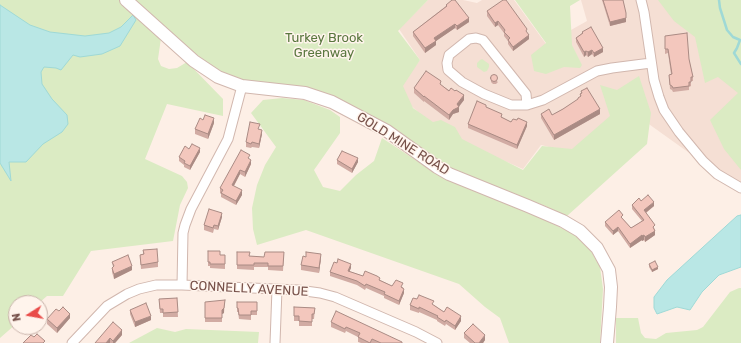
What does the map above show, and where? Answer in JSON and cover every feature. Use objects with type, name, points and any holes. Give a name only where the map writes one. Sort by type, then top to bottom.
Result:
[{"type":"street","name":"GOLD MINE ROAD","points":[[126,0],[200,65],[218,77],[242,86],[305,93],[332,102],[387,131],[449,174],[535,209],[580,230],[598,248],[608,270],[610,282],[610,307],[607,343]]},
{"type":"street","points":[[641,0],[654,80],[664,110],[698,156],[722,178],[741,188]]},
{"type":"street","points":[[527,105],[526,94],[491,49],[482,40],[469,39],[449,55],[447,63],[448,70],[462,82],[511,105],[527,105],[543,100],[597,71],[651,63]]},
{"type":"street","points":[[182,285],[183,233],[188,217],[224,147],[230,131],[242,86]]},
{"type":"street","name":"CONNELLY AVENUE","points":[[72,343],[107,306],[127,294],[139,289],[156,285],[276,288],[309,291],[335,297],[416,332],[437,343]]},
{"type":"street","points":[[275,343],[276,288]]},
{"type":"shaded area","points":[[428,0],[463,0],[477,3],[482,0],[514,0],[546,44],[587,21],[581,0],[741,0],[741,190],[625,107],[570,152],[541,145],[523,169],[441,133],[395,91],[420,60],[399,29]]},
{"type":"green space","points":[[0,0],[119,0],[161,38],[158,59],[161,66],[169,69],[177,68],[187,62],[223,99],[223,116],[167,104],[145,159],[182,176],[187,182],[188,188],[180,205],[173,241],[91,251],[63,296],[8,295],[8,331],[0,338]]},
{"type":"green space","name":"Turkey Brook Greenway","points":[[131,0],[428,0],[398,31],[420,60],[403,86],[413,108],[433,122],[441,120],[455,127],[462,139],[523,170],[542,146],[572,149],[610,116],[600,85],[617,90],[639,76],[651,113],[647,144],[567,216],[543,205],[450,171],[338,101],[243,82],[213,69],[198,59]]},
{"type":"green space","points":[[515,0],[580,0],[570,6],[572,45],[582,65],[580,68],[564,67],[546,74],[534,71],[531,55],[546,43]]},
{"type":"green space","points":[[658,0],[741,0],[741,170],[724,149],[710,120],[738,93],[718,77],[705,83],[695,37],[674,21]]},
{"type":"green space","points":[[482,59],[489,64],[487,71],[484,72],[477,67],[477,63]]},
{"type":"green space","points":[[282,98],[304,100],[330,110],[340,117],[340,133],[314,170],[323,187],[340,191],[356,175],[374,161],[382,138],[443,178],[526,211],[576,235],[590,249],[600,267],[603,289],[600,343],[509,343],[500,318],[459,284],[306,230],[257,245],[253,229],[252,208],[257,185],[265,165],[276,147],[251,113],[263,100]]},
{"type":"green space","points":[[741,288],[741,343],[616,343],[616,318],[638,318],[641,333],[645,338],[656,339],[666,333],[697,330],[703,327],[730,292]]},
{"type":"green space","points":[[157,328],[175,332],[186,329],[259,332],[258,343],[129,343]]},
{"type":"water","points":[[0,5],[30,25],[50,32],[85,36],[109,33],[121,27],[133,15],[136,20],[120,46],[102,54],[80,57],[73,55],[61,70],[44,67],[41,72],[42,84],[52,99],[67,115],[68,124],[62,132],[43,144],[26,162],[9,162],[11,181],[0,163]]},
{"type":"water","points":[[741,215],[741,267],[719,275],[702,292],[690,310],[677,307],[657,314],[654,308],[654,297],[667,280],[737,216]]},
{"type":"building","points":[[452,0],[455,0],[469,18],[457,26],[455,24],[434,38],[436,41],[425,48],[413,32],[447,6],[446,5]]},
{"type":"building","points":[[503,0],[506,0],[527,29],[526,31],[529,35],[513,47],[508,40],[510,38],[504,32],[505,30],[498,21],[495,23],[487,11]]},
{"type":"building","points":[[603,0],[623,0],[626,18],[610,22]]},
{"type":"building","points":[[591,27],[603,48],[594,53],[592,50],[584,52],[576,38],[583,33],[582,32]]},
{"type":"building","points":[[687,33],[689,59],[693,77],[691,77],[689,86],[673,88],[670,85],[669,75],[672,74],[668,49],[665,49],[665,36]]},
{"type":"building","points":[[426,71],[441,81],[440,84],[449,91],[451,88],[464,95],[457,104],[459,107],[453,110],[449,115],[414,88]]},
{"type":"building","points":[[494,74],[497,75],[497,81],[494,82],[491,81],[490,78],[491,75]]},
{"type":"building","points":[[587,88],[600,109],[554,135],[541,114],[549,109],[552,115],[563,109],[578,99],[581,96],[581,91]]},
{"type":"building","points":[[477,101],[502,114],[501,117],[511,122],[513,119],[517,120],[518,118],[527,122],[517,145],[468,124]]},
{"type":"building","points":[[205,115],[214,118],[208,134],[195,129],[200,118],[203,120]]},
{"type":"building","points":[[250,122],[260,124],[258,129],[262,130],[259,144],[252,142],[251,144],[246,142]]},
{"type":"building","points":[[192,144],[200,148],[190,166],[184,163],[185,161],[179,157],[185,146],[189,149]]},
{"type":"building","points":[[241,150],[250,155],[248,158],[251,160],[245,172],[240,170],[232,185],[242,190],[236,201],[221,193],[223,190],[220,188]]},
{"type":"building","points":[[342,151],[358,158],[352,169],[337,160]]},
{"type":"building","points":[[648,195],[654,202],[644,210],[655,225],[653,227],[655,231],[645,237],[642,235],[630,244],[618,227],[613,231],[605,222],[619,210],[623,215],[621,217],[631,228],[644,220],[632,205],[639,198],[641,201]]},
{"type":"building","points":[[209,209],[222,213],[218,226],[214,225],[213,228],[204,225]]},
{"type":"building","points":[[157,249],[158,262],[141,265],[140,255],[144,254],[143,250]]},
{"type":"building","points":[[208,251],[220,251],[220,255],[225,255],[225,264],[210,264],[210,262],[208,262]]},
{"type":"building","points":[[237,252],[250,252],[249,256],[264,257],[265,252],[284,252],[283,266],[268,266],[268,263],[237,265]]},
{"type":"building","points":[[306,252],[321,254],[319,268],[301,265],[303,256],[306,257]]},
{"type":"building","points":[[128,255],[132,266],[114,274],[112,268],[114,266],[112,262]]},
{"type":"building","points":[[338,259],[351,264],[348,271],[363,276],[365,271],[377,276],[380,278],[379,280],[392,286],[396,280],[403,283],[401,287],[404,289],[399,301],[384,294],[385,292],[366,284],[365,286],[357,281],[330,272],[334,262],[337,263]]},
{"type":"building","points":[[655,261],[658,267],[652,270],[649,264]]},
{"type":"building","points":[[419,295],[434,301],[432,304],[444,312],[447,307],[461,316],[455,326],[419,307],[419,309],[410,305],[413,298],[417,299]]},
{"type":"building","points":[[177,298],[178,312],[163,313],[163,309],[160,309],[159,299]]},
{"type":"building","points":[[225,300],[224,308],[222,310],[222,318],[205,318],[205,302]]},
{"type":"building","points":[[237,302],[257,302],[257,311],[251,311],[251,315],[239,315]]},
{"type":"building","points":[[146,303],[151,316],[135,322],[130,310]]},
{"type":"building","points":[[63,307],[70,314],[57,328],[48,320],[48,318],[56,309],[59,311]]},
{"type":"building","points":[[294,307],[315,308],[314,314],[312,314],[312,322],[299,321],[299,316],[294,316]]},
{"type":"building","points":[[336,311],[402,343],[381,343],[372,339],[370,343],[358,337],[360,333],[346,327],[345,329],[331,322]]},
{"type":"building","points":[[113,322],[122,330],[113,341],[110,338],[106,343],[95,343]]},
{"type":"building","points":[[473,324],[485,335],[479,343],[475,343],[464,333]]},
{"type":"building","points":[[31,335],[34,337],[38,335],[45,341],[43,343],[23,343]]},
{"type":"waterway","points":[[719,0],[727,30],[733,37],[740,40],[734,53],[741,64]]}]
